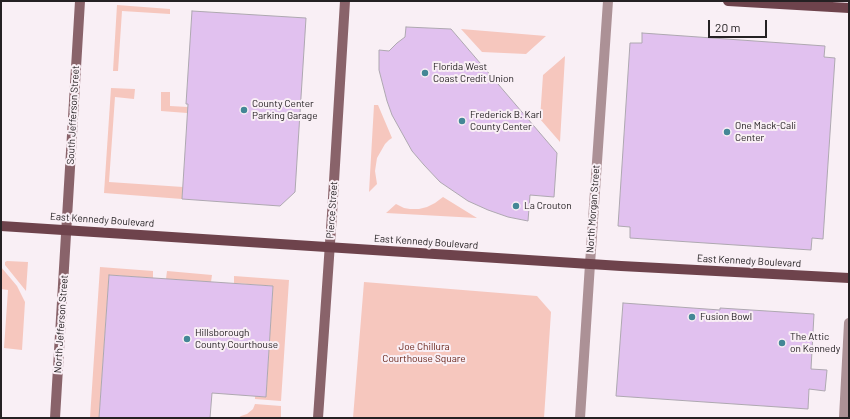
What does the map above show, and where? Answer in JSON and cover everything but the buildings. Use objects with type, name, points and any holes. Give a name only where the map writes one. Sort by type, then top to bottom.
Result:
[{"type":"main road","name":"South Jefferson Street","points":[[66,230],[80,1]]},
{"type":"main road","name":"Pierce Street","points":[[318,418],[345,1]]},
{"type":"main road","points":[[728,1],[849,8]]},
{"type":"main road","name":"East Kennedy Boulevard","points":[[1,226],[590,264],[849,278]]},
{"type":"main road","name":"North Jefferson Street","points":[[54,418],[66,230]]},
{"type":"street","name":"North Morgan Street","points":[[580,418],[608,1]]},
{"type":"street","points":[[844,418],[849,323]]},
{"type":"green space","points":[[117,5],[170,9],[170,14],[122,11],[118,71],[113,71]]},
{"type":"green space","points":[[461,29],[546,36],[526,54],[482,52]]},
{"type":"green space","points":[[565,56],[560,142],[540,119],[543,75]]},
{"type":"green space","points":[[111,88],[135,89],[134,99],[115,97],[109,182],[183,187],[182,199],[104,193]]},
{"type":"green space","points":[[161,92],[170,92],[170,106],[188,107],[187,113],[161,111]]},
{"type":"green space","points":[[374,105],[378,105],[392,138],[385,144],[377,158],[375,171],[377,184],[369,192]]},
{"type":"green space","points":[[443,197],[477,218],[386,213],[396,204],[404,208],[419,209],[435,203]]},
{"type":"green space","points":[[5,262],[28,262],[26,291],[5,265]]},
{"type":"green space","points":[[1,267],[17,286],[25,302],[22,350],[4,348],[8,290],[1,289]]},
{"type":"green space","points":[[100,267],[153,271],[153,278],[109,275],[99,418],[90,418]]},
{"type":"green space","points":[[167,271],[212,275],[211,282],[166,279]]},
{"type":"green space","points":[[234,276],[289,280],[281,401],[255,399],[255,396],[266,397],[273,286],[234,283]]},
{"type":"green space","name":"Joe Chillura Courthouse Square","points":[[364,282],[537,296],[551,312],[544,418],[353,418]]},
{"type":"green space","points":[[255,404],[281,406],[281,418],[238,418],[247,414],[253,409]]},
{"type":"place","name":"Florida West Coast Credit Union","points":[[425,73]]},
{"type":"place","name":"County Center Parking Garage","points":[[244,110]]},
{"type":"place","name":"Frederick B. Karl County Center","points":[[462,121]]},
{"type":"place","name":"One Mack-Cali Center","points":[[727,132]]},
{"type":"place","name":"La Crouton","points":[[516,206]]},
{"type":"place","name":"Fusion Bowl","points":[[692,317]]},
{"type":"place","name":"Hillsborough County Courthouse","points":[[187,339]]},
{"type":"place","name":"The Attic on Kennedy","points":[[782,343]]}]
